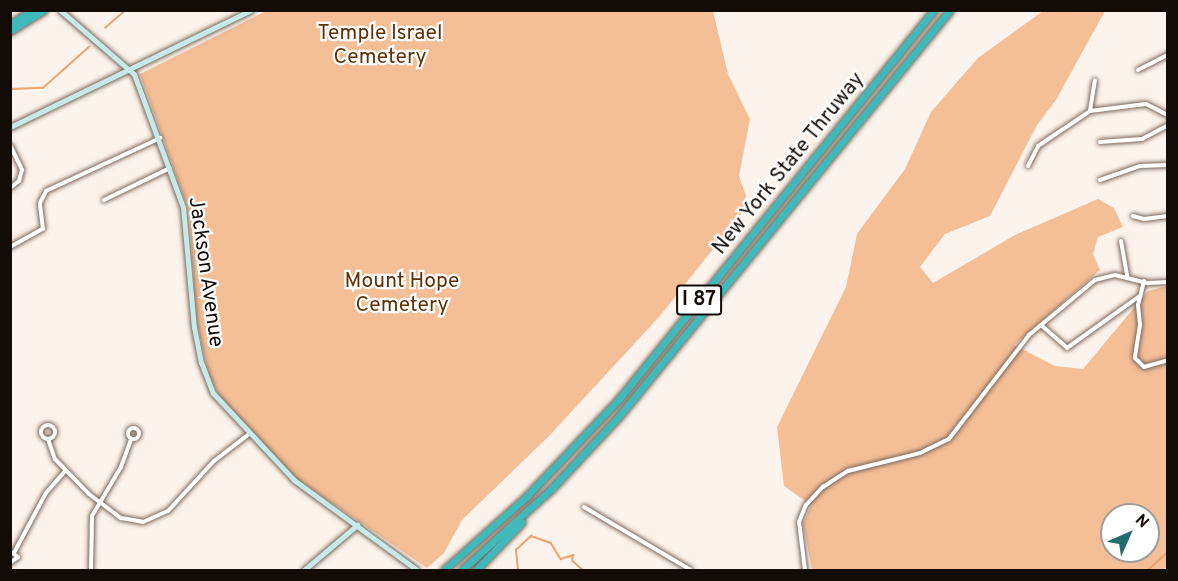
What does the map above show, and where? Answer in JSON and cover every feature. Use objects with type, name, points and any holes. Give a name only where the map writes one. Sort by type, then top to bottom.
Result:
[{"type":"highway","points":[[10,24],[33,10]]},
{"type":"highway","points":[[10,31],[44,10]]},
{"type":"highway","name":"New York State Thruway","points":[[444,570],[526,497],[619,399],[934,10]]},
{"type":"highway","name":"New York State Thruway","points":[[462,570],[552,488],[642,389],[950,10]]},
{"type":"highway","points":[[476,570],[552,488]]},
{"type":"main road","points":[[60,10],[131,71]]},
{"type":"main road","points":[[10,127],[131,71],[251,10]]},
{"type":"main road","name":"Jackson Avenue","points":[[131,71],[160,138],[185,219],[191,311],[201,362],[213,393],[294,480],[417,570]]},
{"type":"main road","points":[[304,570],[357,525]]},
{"type":"street","points":[[1138,70],[1167,55]]},
{"type":"street","points":[[1090,111],[1095,80]]},
{"type":"street","points":[[1028,166],[1038,146],[1090,111],[1146,104],[1167,115]]},
{"type":"street","points":[[1100,142],[1142,139],[1167,125]]},
{"type":"street","points":[[10,247],[43,229],[40,203],[50,188],[160,138]]},
{"type":"street","points":[[10,145],[22,170],[19,181],[10,188]]},
{"type":"street","points":[[1100,180],[1140,166],[1167,165]]},
{"type":"street","points":[[104,200],[170,168]]},
{"type":"street","points":[[1133,216],[1144,219],[1167,216]]},
{"type":"street","points":[[1121,241],[1127,276]]},
{"type":"street","points":[[805,570],[799,522],[814,495],[848,471],[920,453],[949,439],[985,390],[1041,325],[1095,280],[1107,275],[1167,282]]},
{"type":"street","points":[[1144,281],[1140,296],[1140,325],[1134,352],[1137,362],[1144,367],[1167,360]]},
{"type":"street","points":[[1041,325],[1067,348],[1140,296]]},
{"type":"street","points":[[48,439],[51,451],[65,471],[99,502],[127,520],[156,519],[177,503],[230,447],[249,434]]},
{"type":"street","points":[[91,570],[90,524],[99,502],[121,467],[131,439]]},
{"type":"street","points":[[10,563],[17,559],[13,551],[46,494],[65,471]]},
{"type":"street","points":[[584,507],[691,570]]},
{"type":"green space","name":"Mount Hope Cemetery","points":[[266,11],[713,11],[728,74],[750,119],[739,176],[749,204],[659,317],[550,435],[462,520],[444,553],[427,568],[293,476],[220,396],[209,375],[197,323],[189,211],[140,74]]},
{"type":"green space","points":[[1043,11],[1105,11],[1056,100],[1037,125],[990,216],[945,234],[920,267],[933,283],[1015,235],[1098,199],[1114,208],[1123,227],[1098,237],[1093,254],[1100,270],[1014,345],[1055,366],[1083,369],[1148,291],[1167,286],[1167,570],[812,570],[803,524],[811,505],[784,486],[777,427],[846,287],[857,234],[905,169],[931,112],[978,58]]},
{"type":"waterway","points":[[105,28],[126,10]]},
{"type":"waterway","points":[[10,89],[43,88],[89,47]]},
{"type":"waterway","points":[[518,570],[516,550],[531,536],[551,543],[561,559],[573,555],[573,561],[583,570]]},
{"type":"waterway","points":[[1148,570],[1168,552]]},
{"type":"park label","name":"Temple Israel Cemetery","points":[[380,46]]}]
